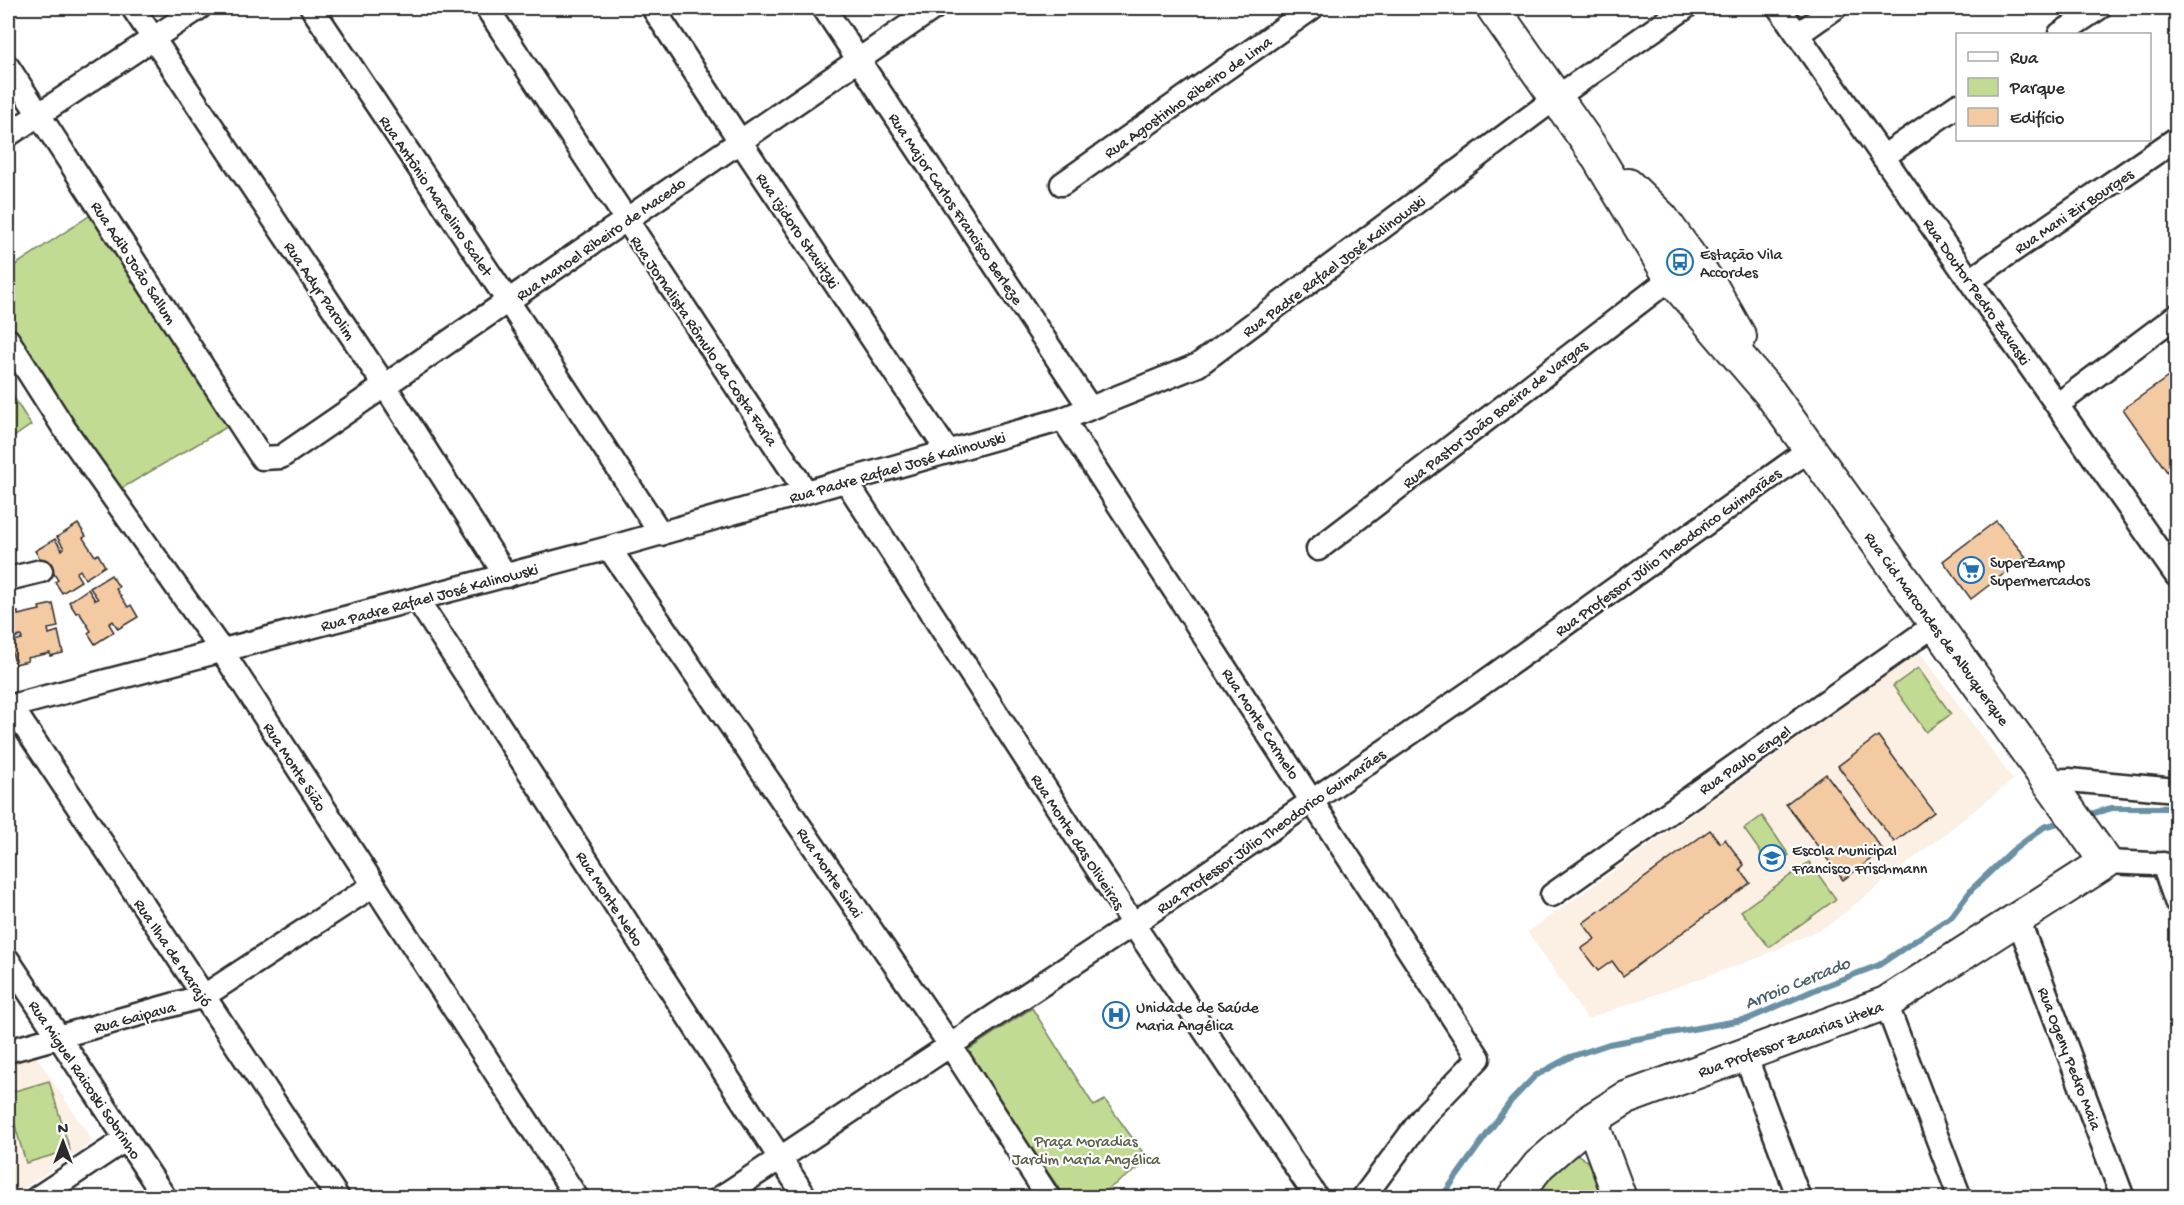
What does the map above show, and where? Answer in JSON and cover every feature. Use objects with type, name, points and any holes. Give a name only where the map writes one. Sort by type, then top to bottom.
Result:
[{"type":"street","name":"Rua Adyr Parolim","points":[[133,8],[385,386],[506,576]]},
{"type":"street","points":[[8,135],[199,8]]},
{"type":"street","name":"Rua Antônio Marcelino Scalet","points":[[312,8],[661,534]]},
{"type":"street","name":"Rua Jornalista Rômulo da Costa Faria","points":[[487,8],[806,492]]},
{"type":"street","name":"Rua Izidoro Stavitzki","points":[[653,8],[948,452]]},
{"type":"street","name":"Rua Major Carlos Francisco Berleze","points":[[824,8],[1090,408]]},
{"type":"street","name":"Rua Manoel Ribeiro de Macedo","points":[[262,458],[281,457],[934,8]]},
{"type":"street","name":"Rua Agostinho Ribeiro de Lima","points":[[1062,184],[1312,8]]},
{"type":"street","name":"Rua Cid Marcondes de Albuquerque","points":[[1493,8],[1595,153],[1671,278],[1770,393],[2106,862]]},
{"type":"street","name":"Rua Padre Rafael José Kalinowski","points":[[9,706],[506,576],[948,452],[1063,419],[1198,365],[1557,97],[1685,8]]},
{"type":"street","name":"Rua Doutor Pedro Zavaski","points":[[1779,8],[2176,575]]},
{"type":"street","points":[[1798,34],[1836,8]]},
{"type":"street","points":[[2061,33],[2098,8]]},
{"type":"street","name":"Rua Adib João Sallum","points":[[8,68],[262,458]]},
{"type":"street","points":[[1883,157],[1956,106]]},
{"type":"street","name":"Rua Mani Zir Bourges","points":[[1970,280],[2176,139]]},
{"type":"street","name":"Rua Cid Marcondes de Albuquerque","points":[[1595,153],[1668,226],[1712,287],[1770,393]]},
{"type":"street","name":"Rua Pastor João Boeira de Vargas","points":[[1318,549],[1671,278]]},
{"type":"street","points":[[2057,405],[2176,316]]},
{"type":"street","name":"Rua Monte Sião","points":[[8,340],[64,428],[222,651],[577,1197]]},
{"type":"street","name":"Rua Monte Carmelo","points":[[1063,419],[1479,1058],[1426,1113],[1363,1197]]},
{"type":"street","name":"Rua Professor Júlio Theodorico Guimarães","points":[[720,1197],[1133,924],[1479,686],[1810,449]]},
{"type":"street","name":"Rua Monte das Oliveiras","points":[[846,481],[1133,924],[1317,1197]]},
{"type":"street","name":"Rua Monte Sinai","points":[[609,548],[950,1045],[1048,1197]]},
{"type":"street","points":[[8,579],[41,571]]},
{"type":"street","name":"Rua Monte Nebo","points":[[417,599],[806,1197]]},
{"type":"street","name":"Rua Paulo Engel","points":[[1552,895],[1936,624]]},
{"type":"street","name":"Rua Ilha de Marajó","points":[[9,706],[204,996],[333,1196]]},
{"type":"street","points":[[2054,789],[2069,780],[2176,790]]},
{"type":"street","points":[[2106,862],[2170,865],[2176,901]]},
{"type":"street","name":"Rua Professor Zacarias Liteka","points":[[1513,1197],[1539,1165],[1591,1120],[1626,1098],[1886,1003],[2106,862]]},
{"type":"street","name":"Rua Gaipava","points":[[8,1051],[204,996],[374,885]]},
{"type":"street","name":"Rua Ogeny Pedro Maia","points":[[2018,919],[2123,1197]]},
{"type":"street","name":"Rua Miguel Raicoski Sobrinho","points":[[8,960],[165,1197]]},
{"type":"street","points":[[1886,1003],[1960,1197]]},
{"type":"street","points":[[1745,1055],[1799,1197]]},
{"type":"street","points":[[1591,1120],[1620,1197]]},
{"type":"street","points":[[37,1197],[126,1139]]},
{"type":"shaded area","name":"Escola Municipal Francisco Frischmann","points":[[1920,652],[2013,780],[1829,925],[1758,958],[1587,1019],[1528,932]]},
{"type":"shaded area","points":[[36,1056],[93,1142],[8,1198],[8,1064]]},
{"type":"green space","points":[[95,212],[232,424],[117,491],[8,327],[8,270]]},
{"type":"green space","points":[[8,388],[31,425],[8,441]]},
{"type":"green space","points":[[1918,668],[1951,714],[1926,732],[1893,686]]},
{"type":"green space","points":[[1762,816],[1789,855],[1771,867],[1744,829]]},
{"type":"green space","points":[[1809,862],[1836,899],[1769,947],[1741,911]]},
{"type":"green space","name":"Praça Moradias Jardim Maria Angélica","points":[[1032,1008],[1094,1106],[1105,1100],[1149,1161],[1096,1197],[1065,1197],[965,1052]]},
{"type":"green space","points":[[49,1081],[70,1150],[26,1163],[8,1102],[8,1093]]},
{"type":"green space","points":[[1577,1154],[1588,1162],[1601,1197],[1529,1198],[1562,1157]]},
{"type":"building","points":[[2171,375],[2176,382],[2176,472],[2170,476],[2123,409]]},
{"type":"building","points":[[1996,521],[2026,557],[1971,599],[1943,561]]},
{"type":"building","points":[[78,524],[86,536],[83,538],[95,556],[98,554],[105,566],[85,579],[80,570],[76,573],[81,581],[62,593],[55,582],[58,580],[46,561],[43,563],[35,551],[55,539],[62,550],[64,548],[57,537]]},
{"type":"building","points":[[111,575],[119,587],[116,589],[128,607],[131,605],[138,617],[118,629],[113,621],[109,624],[114,632],[95,644],[88,633],[91,631],[79,612],[76,613],[69,602],[88,589],[95,600],[98,599],[90,588]]},
{"type":"building","points":[[53,604],[58,627],[48,629],[49,634],[58,631],[63,653],[27,658],[28,661],[15,664],[10,642],[22,639],[21,636],[9,639],[8,614],[18,612],[18,615],[40,610],[39,607]]},
{"type":"building","points":[[1878,736],[1934,812],[1894,842],[1838,766]]},
{"type":"building","points":[[1826,774],[1883,850],[1843,880],[1786,804]]},
{"type":"building","points":[[1710,830],[1720,843],[1725,839],[1744,865],[1740,869],[1750,883],[1623,976],[1612,961],[1598,971],[1581,949],[1595,939],[1583,923]]},
{"type":"waterway","name":"Arroio Cercado","points":[[2083,816],[2112,808],[2174,808],[2176,812]]},
{"type":"waterway","name":"Arroio Cercado","points":[[1441,1198],[1511,1101],[1535,1076],[1570,1057],[1609,1044],[1748,1019],[1879,965],[1952,916],[1972,889],[2012,851],[2044,827],[2065,821]]},
{"type":"place","name":"Estação Vila Accordes","points":[[1680,262]]},
{"type":"place","name":"SuperZamp Supermercados","points":[[1971,570]]},
{"type":"place","name":"Escola Municipal Francisco Frischmann","points":[[1772,858]]},
{"type":"place","name":"Unidade de Saúde Maria Angélica","points":[[1116,1015]]}]
